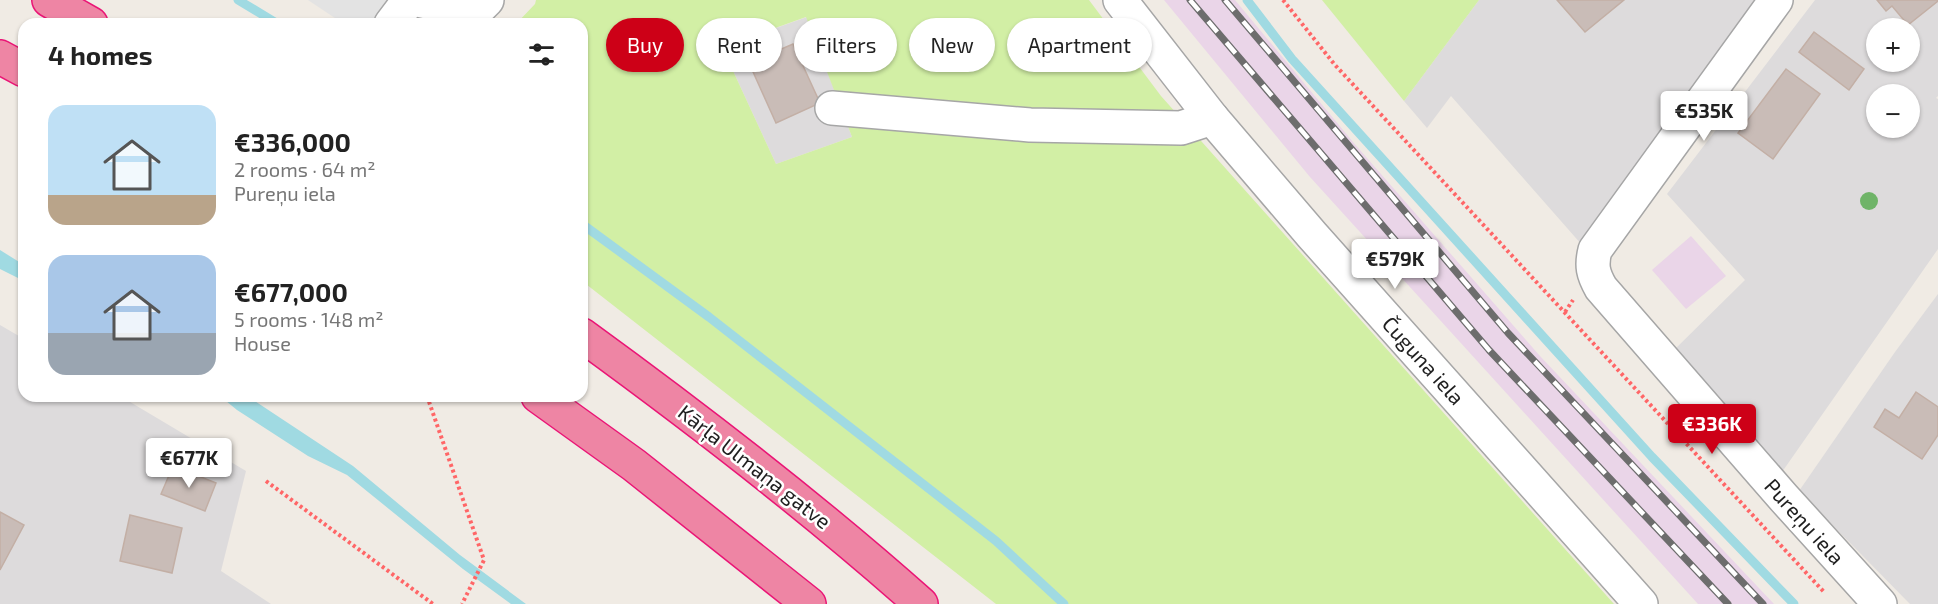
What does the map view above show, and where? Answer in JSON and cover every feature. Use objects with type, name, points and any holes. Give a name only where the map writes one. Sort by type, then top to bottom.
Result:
[{"type":"highway","points":[[49,0],[80,18]]},
{"type":"highway","points":[[0,57],[18,67]]},
{"type":"highway","name":"Kārļa Ulmaņa gatve","points":[[588,339],[690,414],[846,537],[921,604]]},
{"type":"highway","points":[[546,402],[634,465],[798,601]]},
{"type":"street","points":[[396,18],[409,0]]},
{"type":"street","points":[[418,0],[451,7],[481,6],[487,0]]},
{"type":"street","name":"Čuguna iela","points":[[1120,0],[1212,118],[1312,235],[1641,604]]},
{"type":"street","name":"Pureņu iela","points":[[1776,0],[1595,250],[1592,272],[1600,288],[1782,497],[1881,604]]},
{"type":"street","points":[[832,108],[1042,125],[1182,128],[1212,118]]},
{"type":"path","points":[[1283,0],[1335,65],[1827,595]]},
{"type":"path","points":[[429,402],[484,560],[462,604]]},
{"type":"path","points":[[266,481],[433,604]]},
{"type":"shaded area","points":[[308,0],[445,0],[472,18],[335,18]]},
{"type":"shaded area","points":[[1164,0],[1235,0],[1353,142],[1540,356],[1774,604],[1698,604],[1310,177]]},
{"type":"shaded area","points":[[1479,0],[1761,0],[1582,245],[1451,96],[1427,128],[1404,101]]},
{"type":"shaded area","points":[[1815,0],[1938,0],[1938,96],[1936,98],[1938,99],[1938,249],[1782,472],[1673,351],[1745,280],[1667,194]]},
{"type":"shaded area","points":[[794,22],[794,72],[828,72],[852,137],[776,164],[734,72],[782,72],[782,26]]},
{"type":"shaded area","points":[[1691,236],[1726,276],[1686,309],[1652,270]]},
{"type":"shaded area","points":[[1938,294],[1938,604],[1910,604],[1799,491]]},
{"type":"shaded area","points":[[0,325],[18,336],[18,402],[130,402],[246,471],[221,571],[271,604],[0,604]]},
{"type":"green space","points":[[536,0],[1089,0],[1102,18],[1007,18],[1007,72],[1143,72],[1161,96],[1614,604],[996,604],[588,286],[588,18],[522,18]],"holes":[[[806,17],[897,18],[897,72],[827,72],[852,137],[776,164],[734,72],[696,72],[696,18],[782,18],[782,26],[794,21],[794,18]]]},
{"type":"green space","points":[[1322,0],[1479,0],[1404,101]]},
{"type":"water","points":[[0,250],[18,261],[18,278],[0,269]]},
{"type":"water","points":[[227,402],[256,402],[353,466],[460,555],[526,604],[511,604],[463,569],[347,475],[308,456]]},
{"type":"building","points":[[1557,0],[1624,0],[1585,32]]},
{"type":"building","points":[[1877,0],[1938,0],[1917,18],[1902,18],[1892,6],[1886,11]]},
{"type":"building","points":[[1814,32],[1864,69],[1849,90],[1799,52]]},
{"type":"building","points":[[793,44],[794,72],[806,72],[820,103],[776,123],[753,72],[782,72],[782,49]]},
{"type":"building","points":[[1786,69],[1820,94],[1773,159],[1738,133]]},
{"type":"building","points":[[1916,392],[1938,407],[1938,435],[1922,459],[1874,427],[1885,409],[1899,418]]},
{"type":"building","points":[[173,466],[216,483],[205,511],[161,494]]},
{"type":"building","points":[[0,512],[24,525],[0,570]]},
{"type":"building","points":[[130,515],[182,528],[172,573],[120,561]]},
{"type":"waterway","points":[[238,0],[268,18]]},
{"type":"waterway","points":[[1247,0],[1292,59],[1652,457],[1794,604]]},
{"type":"waterway","points":[[588,228],[709,317],[996,541],[1064,604]]},
{"type":"railway","points":[[1190,0],[1489,350],[1728,604]]},
{"type":"railway","points":[[1225,0],[1508,333],[1763,604]]}]
